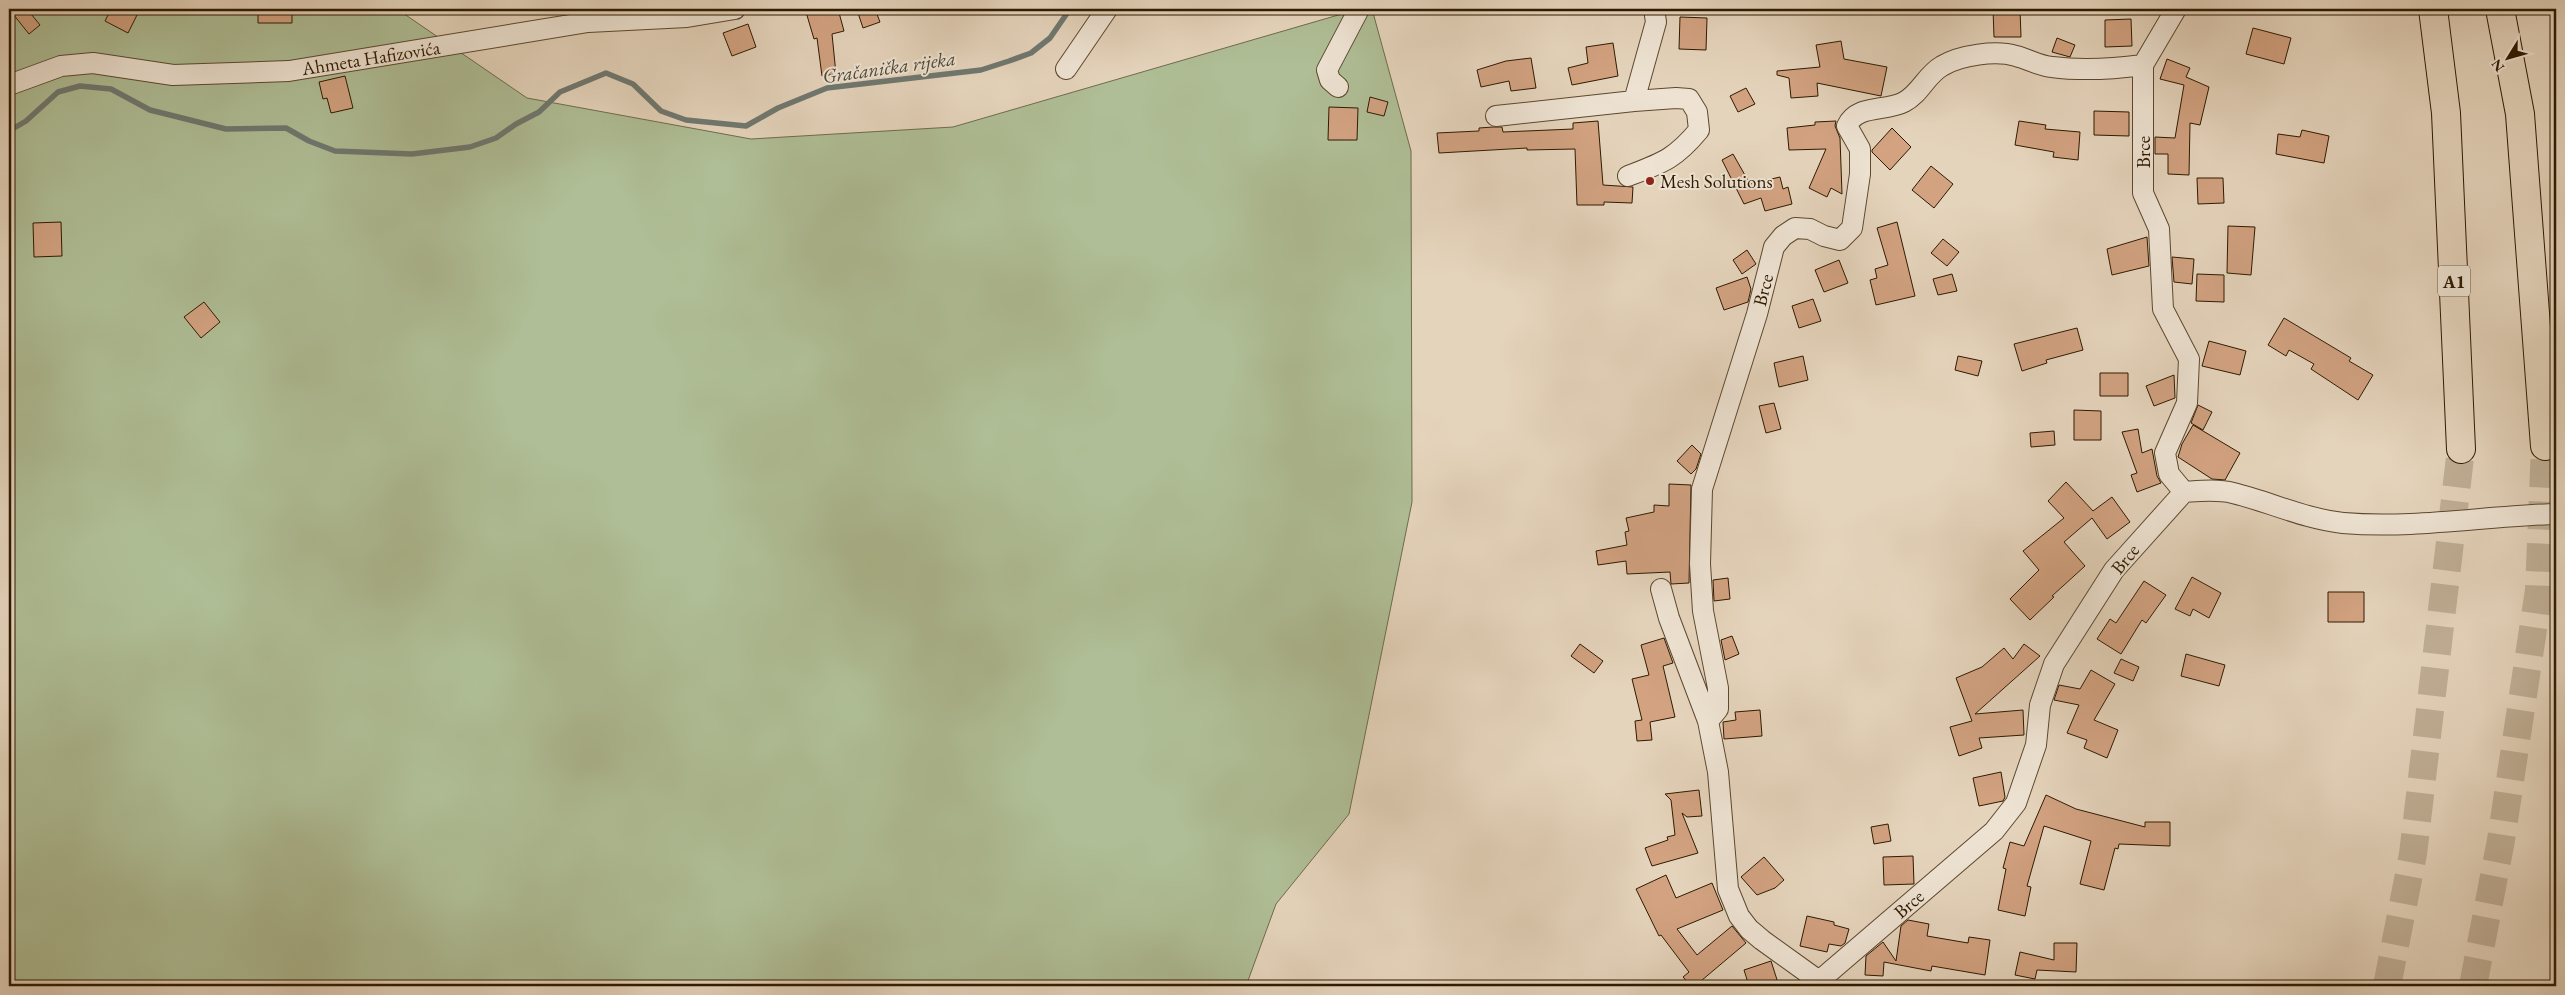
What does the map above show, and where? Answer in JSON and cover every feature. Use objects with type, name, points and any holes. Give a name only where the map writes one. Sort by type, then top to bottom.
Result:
[{"type":"highway","name":"A1","points":[[2433,9],[2446,113],[2461,449]]},
{"type":"highway","points":[[2500,9],[2520,114],[2545,446]]},
{"type":"street","name":"Ahmeta Hafizovića","points":[[9,85],[61,66],[93,63],[173,76],[289,71],[588,22],[687,17],[735,9]]},
{"type":"street","points":[[1066,69],[1107,9]]},
{"type":"street","points":[[1338,87],[1330,80],[1326,70],[1359,9]]},
{"type":"street","points":[[1634,101],[1656,22],[1654,9]]},
{"type":"street","points":[[2143,65],[2176,9]]},
{"type":"street","name":"Brce","points":[[1661,589],[1669,618],[1708,722],[1718,772],[1728,889],[1739,916],[1748,929],[1821,984],[1994,831],[2016,804],[2036,744],[2040,705],[2054,664],[2114,570],[2184,492],[2169,474],[2165,453],[2187,403],[2189,359],[2163,309],[2159,229],[2143,193],[2143,65],[2050,67],[2014,55],[1972,55],[1942,66],[1923,83],[1916,94],[1903,102],[1858,112],[1850,119],[1847,126],[1860,149],[1860,174],[1852,228],[1840,240],[1824,236],[1810,229],[1795,228],[1782,236],[1774,247],[1754,323],[1702,489],[1700,564],[1703,610],[1718,688],[1718,709],[1708,722]]},
{"type":"street","points":[[1496,116],[1634,101],[1689,99],[1697,112],[1699,130],[1682,150],[1660,164],[1628,176]]},
{"type":"street","points":[[2184,492],[2208,490],[2233,493],[2279,509],[2342,523],[2401,525],[2505,515],[2556,514]]},
{"type":"green space","points":[[9,9],[397,9],[527,98],[751,139],[953,127],[1359,9],[1372,9],[1411,151],[1412,502],[1349,814],[1276,904],[1246,986],[9,986]]},
{"type":"building","points":[[9,9],[27,9],[40,25],[29,34]]},
{"type":"building","points":[[111,9],[140,9],[128,33],[105,21]]},
{"type":"building","points":[[258,9],[292,9],[292,23],[258,23]]},
{"type":"building","points":[[819,9],[838,9],[844,31],[832,34],[836,74],[822,76],[817,38],[814,39],[806,12]]},
{"type":"building","points":[[875,9],[880,22],[863,28],[858,13]]},
{"type":"building","points":[[1993,9],[2020,9],[2021,37],[1994,37]]},
{"type":"building","points":[[1680,17],[1707,18],[1706,50],[1679,49]]},
{"type":"building","points":[[2131,19],[2132,46],[2105,47],[2105,20]]},
{"type":"building","points":[[748,24],[756,47],[732,56],[723,33]]},
{"type":"building","points":[[2253,28],[2291,38],[2284,64],[2246,54]]},
{"type":"building","points":[[2057,38],[2075,45],[2070,57],[2052,52]]},
{"type":"building","points":[[1841,41],[1844,59],[1887,67],[1881,96],[1817,83],[1818,96],[1791,98],[1789,78],[1777,75],[1777,71],[1820,67],[1816,45]]},
{"type":"building","points":[[1613,43],[1618,76],[1572,85],[1568,68],[1588,63],[1586,47]]},
{"type":"building","points":[[1531,58],[1536,88],[1511,91],[1509,81],[1481,87],[1477,70],[1506,61]]},
{"type":"building","points":[[2167,59],[2190,68],[2186,77],[2209,87],[2200,125],[2190,123],[2189,175],[2168,174],[2168,154],[2155,154],[2155,137],[2175,138],[2184,85],[2160,79]]},
{"type":"building","points":[[345,76],[353,108],[331,113],[327,98],[323,99],[319,82]]},
{"type":"building","points":[[1746,88],[1755,104],[1738,112],[1730,96]]},
{"type":"building","points":[[1370,97],[1388,102],[1384,116],[1367,112]]},
{"type":"building","points":[[1329,107],[1358,108],[1357,140],[1328,140]]},
{"type":"building","points":[[2094,111],[2129,112],[2129,136],[2094,135]]},
{"type":"building","points":[[1598,121],[1603,185],[1633,187],[1632,203],[1604,202],[1604,205],[1577,205],[1575,149],[1527,150],[1527,148],[1439,153],[1437,133],[1479,131],[1479,128],[1493,127],[1502,127],[1503,132],[1573,129],[1573,123]]},
{"type":"building","points":[[1836,121],[1835,126],[1840,138],[1842,194],[1831,188],[1827,197],[1809,188],[1826,149],[1789,150],[1787,128],[1815,125],[1815,122]]},
{"type":"building","points":[[2019,121],[2046,125],[2045,129],[2080,132],[2078,160],[2053,157],[2054,152],[2015,145]]},
{"type":"building","points":[[1892,128],[1911,147],[1890,170],[1872,150]]},
{"type":"building","points":[[2302,130],[2329,136],[2324,163],[2276,154],[2278,134],[2300,137]]},
{"type":"building","points":[[1733,154],[1750,184],[1780,177],[1783,189],[1788,187],[1792,204],[1765,211],[1761,198],[1744,204],[1722,160]]},
{"type":"building","points":[[1931,166],[1953,184],[1934,208],[1912,190]]},
{"type":"building","points":[[2197,178],[2223,178],[2224,203],[2198,204]]},
{"type":"building","points":[[61,222],[62,256],[34,257],[33,223]]},
{"type":"building","points":[[1897,222],[1915,296],[1876,305],[1870,280],[1877,278],[1875,269],[1888,265],[1877,228]]},
{"type":"building","points":[[2228,226],[2255,227],[2251,275],[2227,273]]},
{"type":"building","points":[[2147,237],[2149,266],[2112,275],[2107,249]]},
{"type":"building","points":[[1943,239],[1959,252],[1947,266],[1931,253]]},
{"type":"building","points":[[1747,250],[1756,264],[1742,274],[1733,260]]},
{"type":"building","points":[[2172,257],[2194,259],[2192,284],[2174,282]]},
{"type":"building","points":[[1839,260],[1848,283],[1824,292],[1815,270]]},
{"type":"building","points":[[1952,274],[1957,291],[1938,295],[1933,279]]},
{"type":"building","points":[[2197,274],[2224,275],[2224,302],[2196,301]]},
{"type":"building","points":[[1747,277],[1751,289],[1748,302],[1724,310],[1716,288]]},
{"type":"building","points":[[1813,299],[1821,321],[1799,328],[1792,306]]},
{"type":"building","points":[[204,302],[220,322],[201,338],[184,317]]},
{"type":"building","points":[[2284,318],[2351,358],[2349,361],[2373,375],[2358,400],[2311,369],[2314,364],[2289,350],[2286,356],[2268,345]]},
{"type":"building","points":[[2077,328],[2083,350],[2046,360],[2047,363],[2022,371],[2014,344]]},
{"type":"building","points":[[2209,341],[2246,351],[2240,375],[2202,366]]},
{"type":"building","points":[[1803,356],[1808,380],[1779,387],[1774,363]]},
{"type":"building","points":[[1958,356],[1982,361],[1978,376],[1955,370]]},
{"type":"building","points":[[2100,373],[2128,373],[2128,396],[2100,396]]},
{"type":"building","points":[[2174,375],[2175,398],[2154,406],[2146,386]]},
{"type":"building","points":[[1774,403],[1781,429],[1766,433],[1759,406]]},
{"type":"building","points":[[2198,405],[2212,412],[2203,430],[2191,423]]},
{"type":"building","points":[[2074,410],[2101,411],[2101,440],[2074,440]]},
{"type":"building","points":[[2193,425],[2240,453],[2225,480],[2212,479],[2178,457],[2182,444]]},
{"type":"building","points":[[2138,429],[2142,453],[2152,449],[2157,476],[2161,483],[2137,492],[2131,475],[2137,473],[2122,432]]},
{"type":"building","points":[[2054,431],[2055,445],[2031,447],[2030,433]]},
{"type":"building","points":[[1692,445],[1701,454],[1696,469],[1691,474],[1677,461]]},
{"type":"building","points":[[2066,482],[2093,511],[2112,497],[2130,522],[2107,539],[2092,518],[2064,542],[2085,566],[2052,596],[2054,597],[2030,620],[2010,599],[2039,570],[2023,551],[2064,518],[2048,501]]},
{"type":"building","points":[[1669,484],[1691,485],[1689,583],[1671,584],[1670,572],[1627,574],[1626,561],[1598,565],[1596,551],[1627,545],[1625,532],[1629,531],[1626,518],[1654,512],[1654,505],[1669,506]]},
{"type":"building","points":[[2192,577],[2221,593],[2209,618],[2193,609],[2190,616],[2175,609]]},
{"type":"building","points":[[1728,578],[1730,599],[1714,601],[1713,580]]},
{"type":"building","points":[[2144,581],[2166,595],[2146,623],[2142,620],[2121,654],[2097,639],[2110,619],[2116,623]]},
{"type":"building","points":[[2328,592],[2364,592],[2364,622],[2328,622]]},
{"type":"building","points":[[1732,636],[1739,654],[1725,660],[1721,640]]},
{"type":"building","points":[[1664,638],[1673,663],[1663,666],[1675,717],[1650,722],[1652,740],[1637,741],[1635,721],[1642,720],[1632,679],[1649,675],[1641,645]]},
{"type":"building","points":[[1580,644],[1603,661],[1594,673],[1571,656]]},
{"type":"building","points":[[2024,644],[2040,656],[1975,714],[2023,710],[2024,735],[1979,738],[1982,748],[1959,756],[1950,727],[1972,721],[1956,678],[1982,667],[2004,648],[2013,659]]},
{"type":"building","points":[[2186,654],[2225,665],[2219,686],[2181,676]]},
{"type":"building","points":[[2121,659],[2139,667],[2133,681],[2114,673]]},
{"type":"building","points":[[2091,670],[2115,684],[2094,720],[2118,730],[2107,758],[2084,748],[2087,740],[2067,733],[2079,705],[2054,700],[2059,685],[2080,689]]},
{"type":"building","points":[[1760,710],[1762,736],[1724,739],[1723,722],[1736,720],[1735,712]]},
{"type":"building","points":[[2001,772],[2005,797],[2003,801],[1979,806],[1973,778]]},
{"type":"building","points":[[1699,790],[1702,816],[1687,817],[1682,813],[1698,853],[1652,866],[1645,848],[1668,840],[1667,837],[1675,835],[1671,800],[1665,794]]},
{"type":"building","points":[[2046,795],[2076,809],[2145,827],[2145,822],[2170,822],[2170,846],[2119,844],[2118,849],[2115,848],[2104,890],[2080,884],[2091,841],[2044,826],[2027,886],[2031,887],[2025,916],[1998,910],[2006,869],[2003,868],[2010,842],[2024,846]]},
{"type":"building","points":[[1888,824],[1891,841],[1874,844],[1871,827]]},
{"type":"building","points":[[1913,856],[1914,884],[1884,885],[1883,857]]},
{"type":"building","points":[[1764,857],[1784,880],[1775,888],[1757,895],[1741,877]]},
{"type":"building","points":[[1666,875],[1676,898],[1712,883],[1723,910],[1677,929],[1697,955],[1732,926],[1746,943],[1695,986],[1691,986],[1683,977],[1689,972],[1661,935],[1659,936],[1636,889]]},
{"type":"building","points":[[1807,916],[1834,922],[1834,925],[1849,929],[1845,943],[1841,946],[1829,944],[1827,952],[1800,946]]},
{"type":"building","points":[[1908,920],[1929,924],[1927,936],[1968,943],[1969,937],[1990,940],[1985,975],[1932,966],[1931,971],[1884,962],[1883,976],[1865,975],[1866,956],[1883,942],[1896,961],[1901,926]]},
{"type":"building","points":[[2054,943],[2077,943],[2076,972],[2037,970],[2035,979],[2015,975],[2020,952],[2054,960]]},
{"type":"building","points":[[1771,961],[1779,986],[1749,986],[1744,970]]},
{"type":"waterway","name":"Gračanička rijeka","points":[[9,131],[26,121],[58,92],[80,86],[111,89],[150,110],[226,129],[286,128],[309,141],[335,151],[412,154],[470,147],[496,138],[516,124],[539,112],[560,92],[606,73],[633,84],[661,111],[686,120],[746,126],[778,108],[827,88],[981,70],[1009,61],[1031,53],[1050,38],[1070,9]]},
{"type":"tunnel","points":[[2473,986],[2501,840],[2539,590],[2545,446]]},
{"type":"tunnel","points":[[2387,986],[2413,854],[2461,449]]},
{"type":"place","name":"Mesh Solutions","points":[[1650,181]]}]
